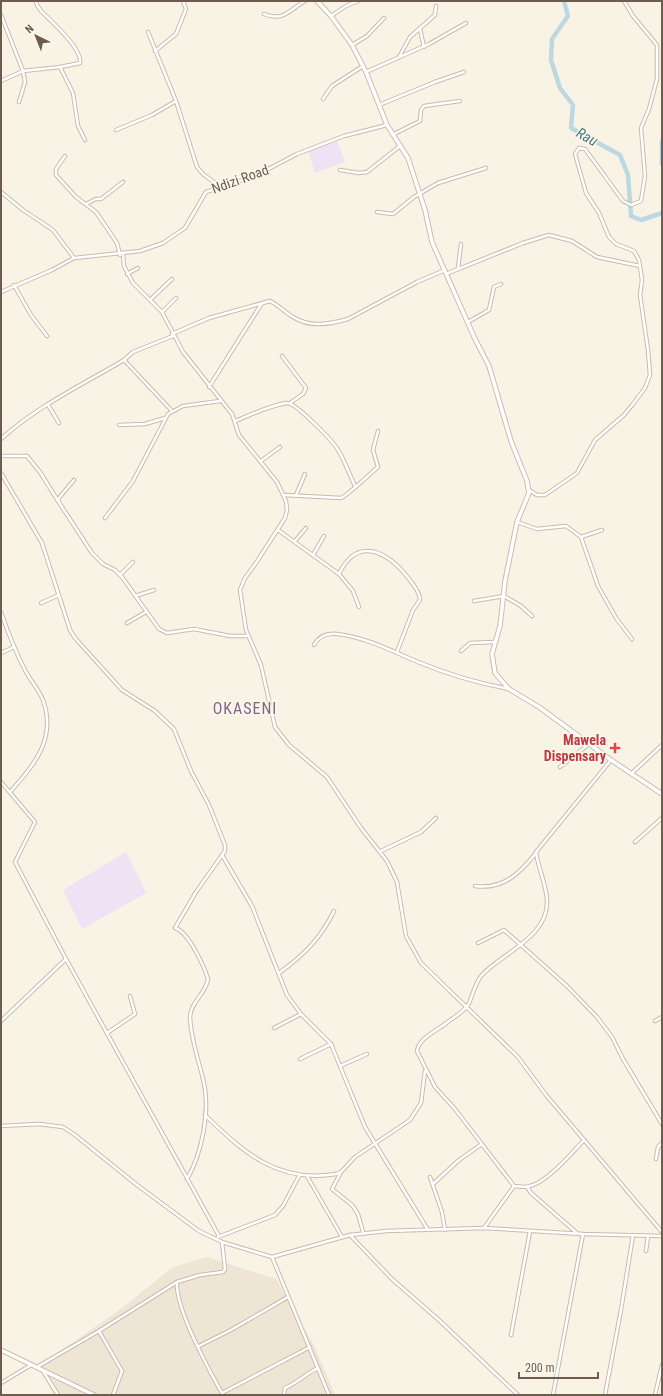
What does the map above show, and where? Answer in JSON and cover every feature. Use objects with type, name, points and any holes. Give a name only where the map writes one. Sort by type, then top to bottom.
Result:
[{"type":"street","points":[[1,81],[23,71],[76,65],[80,63],[80,59],[72,43],[41,11],[36,1]]},
{"type":"street","points":[[155,51],[176,34],[186,9],[183,1]]},
{"type":"street","points":[[264,14],[274,18],[280,17],[305,1]]},
{"type":"street","points":[[317,1],[331,16],[352,45],[366,72],[387,125],[408,158],[432,242],[467,323],[495,381],[511,440],[529,490],[537,495],[544,495],[577,473],[595,440],[624,415],[645,388],[650,375],[650,365],[641,304],[640,266],[636,253],[616,244],[609,237],[599,213],[586,193],[575,154],[579,148],[582,147],[585,149],[623,201],[631,205],[640,201],[645,176],[642,128],[650,106],[657,79],[657,44],[633,16],[624,1]]},
{"type":"street","points":[[331,16],[346,6],[358,1]]},
{"type":"street","points":[[399,58],[410,37],[435,15],[436,6]]},
{"type":"street","points":[[1,15],[23,71],[25,82],[20,102]]},
{"type":"street","points":[[352,45],[371,33],[384,18]]},
{"type":"street","points":[[366,72],[424,47],[466,23]]},
{"type":"street","points":[[420,28],[424,47]]},
{"type":"street","points":[[148,32],[176,101],[197,167],[203,174],[220,186]]},
{"type":"street","points":[[324,99],[332,86],[363,66]]},
{"type":"street","points":[[60,67],[73,93],[78,126],[84,140]]},
{"type":"street","points":[[379,105],[464,72]]},
{"type":"street","points":[[116,130],[146,118],[176,101]]},
{"type":"street","points":[[394,134],[420,121],[421,110],[424,106],[460,101]]},
{"type":"street","name":"Ndizi Road","points":[[1,292],[14,285],[52,270],[74,258],[121,254],[154,247],[175,236],[184,228],[191,220],[206,192],[220,186],[257,176],[297,154],[344,136],[387,125]]},
{"type":"street","points":[[340,170],[359,173],[367,172],[400,146]]},
{"type":"street","points":[[65,156],[56,169],[56,175],[71,193],[96,212],[101,218],[117,243],[127,274],[133,283],[162,312],[172,335],[232,414],[239,435],[272,473],[285,495],[286,514],[278,530],[242,584],[240,590],[242,609],[248,636],[261,665],[274,724],[279,733],[294,750],[327,777],[361,828],[381,851],[397,882],[404,928],[418,959],[518,1057],[546,1095],[662,1232]]},
{"type":"street","points":[[377,212],[393,214],[419,194],[451,178],[486,168]]},
{"type":"street","points":[[86,204],[96,199],[101,199],[123,182]]},
{"type":"street","points":[[1,192],[23,210],[53,230],[74,258]]},
{"type":"street","points":[[1,439],[15,426],[124,360],[133,352],[209,318],[262,302],[272,302],[302,322],[316,324],[338,322],[348,319],[417,282],[549,235],[572,241],[597,257],[640,266]]},
{"type":"street","points":[[458,268],[461,244]]},
{"type":"street","points":[[127,274],[138,268]]},
{"type":"street","points":[[150,300],[172,279]]},
{"type":"street","points":[[467,323],[489,310],[494,287],[501,284]]},
{"type":"street","points":[[14,285],[31,315],[47,336]]},
{"type":"street","points":[[162,312],[176,298]]},
{"type":"street","points":[[210,387],[262,302]]},
{"type":"street","points":[[235,421],[290,403],[304,394],[306,388],[282,356]]},
{"type":"street","points":[[124,360],[172,411]]},
{"type":"street","points":[[105,518],[133,481],[166,418],[172,411],[183,406],[220,400]]},
{"type":"street","points":[[290,403],[302,411],[336,446],[355,486]]},
{"type":"street","points":[[48,405],[59,423]]},
{"type":"street","points":[[119,425],[145,424],[166,418]]},
{"type":"street","points":[[285,495],[342,498],[348,495],[355,486],[378,467],[373,450],[378,431]]},
{"type":"street","points":[[261,461],[280,447]]},
{"type":"street","points":[[1,456],[27,456],[40,472],[95,556],[103,564],[120,575],[158,628],[167,633],[194,629],[230,636],[248,636]]},
{"type":"street","points":[[1,473],[42,543],[70,630],[80,646],[122,690],[155,711],[174,729],[190,771],[209,805],[225,845],[225,851],[196,892],[175,928],[180,930],[188,937],[208,979],[190,1016],[194,1048],[205,1089],[200,1147],[194,1166],[187,1178]]},
{"type":"street","points":[[296,495],[305,474]]},
{"type":"street","points":[[59,502],[60,496],[74,480]]},
{"type":"street","points":[[529,490],[517,522],[505,581],[500,626],[492,654],[492,668],[500,680],[509,689],[539,707],[611,760],[662,794]]},
{"type":"street","points":[[517,522],[537,529],[566,526],[581,537],[598,586],[612,612],[632,639]]},
{"type":"street","points":[[295,541],[306,528]]},
{"type":"street","points":[[278,530],[339,574],[353,591],[359,607]]},
{"type":"street","points":[[581,537],[602,530]]},
{"type":"street","points":[[313,555],[324,536]]},
{"type":"street","points":[[339,574],[353,555],[368,550],[374,551],[390,559],[411,581],[420,600],[414,610],[397,652]]},
{"type":"street","points":[[120,575],[133,562]]},
{"type":"street","points":[[135,596],[154,590]]},
{"type":"street","points":[[41,603],[59,595]]},
{"type":"street","points":[[474,601],[504,596],[522,606],[532,616]]},
{"type":"street","points":[[1,612],[14,647],[29,678],[43,700],[47,734],[44,746],[20,781],[10,792]]},
{"type":"street","points":[[127,623],[146,612]]},
{"type":"street","points":[[314,645],[320,637],[336,634],[397,652],[417,662],[458,677],[509,689]]},
{"type":"street","points":[[461,651],[470,644],[495,642]]},
{"type":"street","points":[[1,653],[14,647]]},
{"type":"street","points":[[560,766],[590,744]]},
{"type":"street","points":[[632,773],[662,745]]},
{"type":"street","points":[[475,886],[492,887],[509,880],[527,864],[611,760]]},
{"type":"street","points":[[1,782],[35,822],[17,856],[15,862],[17,867],[219,1236]]},
{"type":"street","points":[[381,851],[421,832],[436,818]]},
{"type":"street","points":[[635,842],[662,818]]},
{"type":"street","points":[[536,852],[545,890],[545,912],[536,930],[520,946],[482,975],[467,1006],[418,1046],[417,1051],[425,1071],[440,1094],[455,1109],[514,1186],[527,1187],[544,1178],[584,1140]]},
{"type":"street","points":[[222,855],[252,906],[279,973],[284,990],[301,1014],[330,1044],[360,1116],[428,1230]]},
{"type":"street","points":[[279,973],[296,961],[314,944],[325,929],[334,911]]},
{"type":"street","points":[[478,943],[504,930],[520,946],[567,986],[604,1026],[662,1124]]},
{"type":"street","points":[[1,1021],[66,959]]},
{"type":"street","points":[[107,1033],[135,1014],[130,996]]},
{"type":"street","points":[[274,1028],[301,1014]]},
{"type":"street","points":[[655,1021],[662,1017]]},
{"type":"street","points":[[300,1059],[330,1044]]},
{"type":"street","points":[[340,1066],[367,1054]]},
{"type":"street","points":[[363,1232],[358,1214],[352,1206],[332,1189],[341,1172],[355,1157],[410,1120],[416,1112],[423,1095],[425,1071]]},
{"type":"street","points":[[204,1114],[230,1139],[253,1157],[275,1168],[299,1176],[329,1175],[341,1172]]},
{"type":"street","points":[[1,1126],[39,1124],[63,1128],[75,1135],[178,1217],[199,1231],[222,1242],[272,1257],[363,1232],[484,1228],[578,1234],[662,1236]]},
{"type":"street","points":[[656,1159],[657,1150],[662,1143]]},
{"type":"street","points":[[433,1184],[459,1160],[482,1144]]},
{"type":"street","points":[[215,1239],[219,1236],[275,1215],[283,1206],[299,1176]]},
{"type":"street","points":[[307,1176],[342,1237]]},
{"type":"street","points":[[430,1177],[442,1212],[445,1230]]},
{"type":"street","points":[[484,1228],[514,1186]]},
{"type":"street","points":[[527,1187],[531,1193],[578,1234]]},
{"type":"street","points":[[511,1335],[530,1230]]},
{"type":"street","points":[[553,1395],[583,1234]]},
{"type":"street","points":[[350,1235],[392,1279],[440,1321],[518,1395]]},
{"type":"street","points":[[605,1395],[621,1310],[632,1235]]},
{"type":"street","points":[[646,1251],[648,1236]]},
{"type":"street","points":[[37,1368],[177,1282],[200,1275],[223,1272],[225,1269],[222,1242]]},
{"type":"street","points":[[272,1257],[329,1395]]},
{"type":"street","points":[[177,1282],[180,1303],[223,1394],[310,1347]]},
{"type":"street","points":[[199,1346],[231,1330],[288,1297]]},
{"type":"street","points":[[99,1331],[122,1371],[113,1395]]},
{"type":"street","points":[[1,1350],[94,1395]]},
{"type":"street","points":[[1,1383],[31,1365]]},
{"type":"street","points":[[655,1395],[662,1365]]},
{"type":"street","points":[[284,1395],[285,1388],[301,1380],[304,1375],[318,1368]]},
{"type":"street","points":[[43,1371],[58,1395]]},
{"type":"shaded area","points":[[337,141],[345,162],[315,173],[308,151]]},
{"type":"shaded area","points":[[126,852],[146,893],[82,929],[63,890]]},
{"type":"shaded area","points":[[207,1257],[276,1279],[314,1345],[335,1395],[54,1395],[38,1367],[122,1308],[173,1267]]},
{"type":"waterway","name":"Rau","points":[[564,1],[568,16],[552,39],[551,60],[560,88],[573,105],[571,128],[620,155],[628,175],[631,216],[641,220],[662,213]]},
{"type":"waterway","points":[[662,141],[662,164]]},
{"type":"place","name":"Mawela Dispensary","points":[[615,748]]},
{"type":"district","name":"OKASENI","points":[[245,708]]}]
